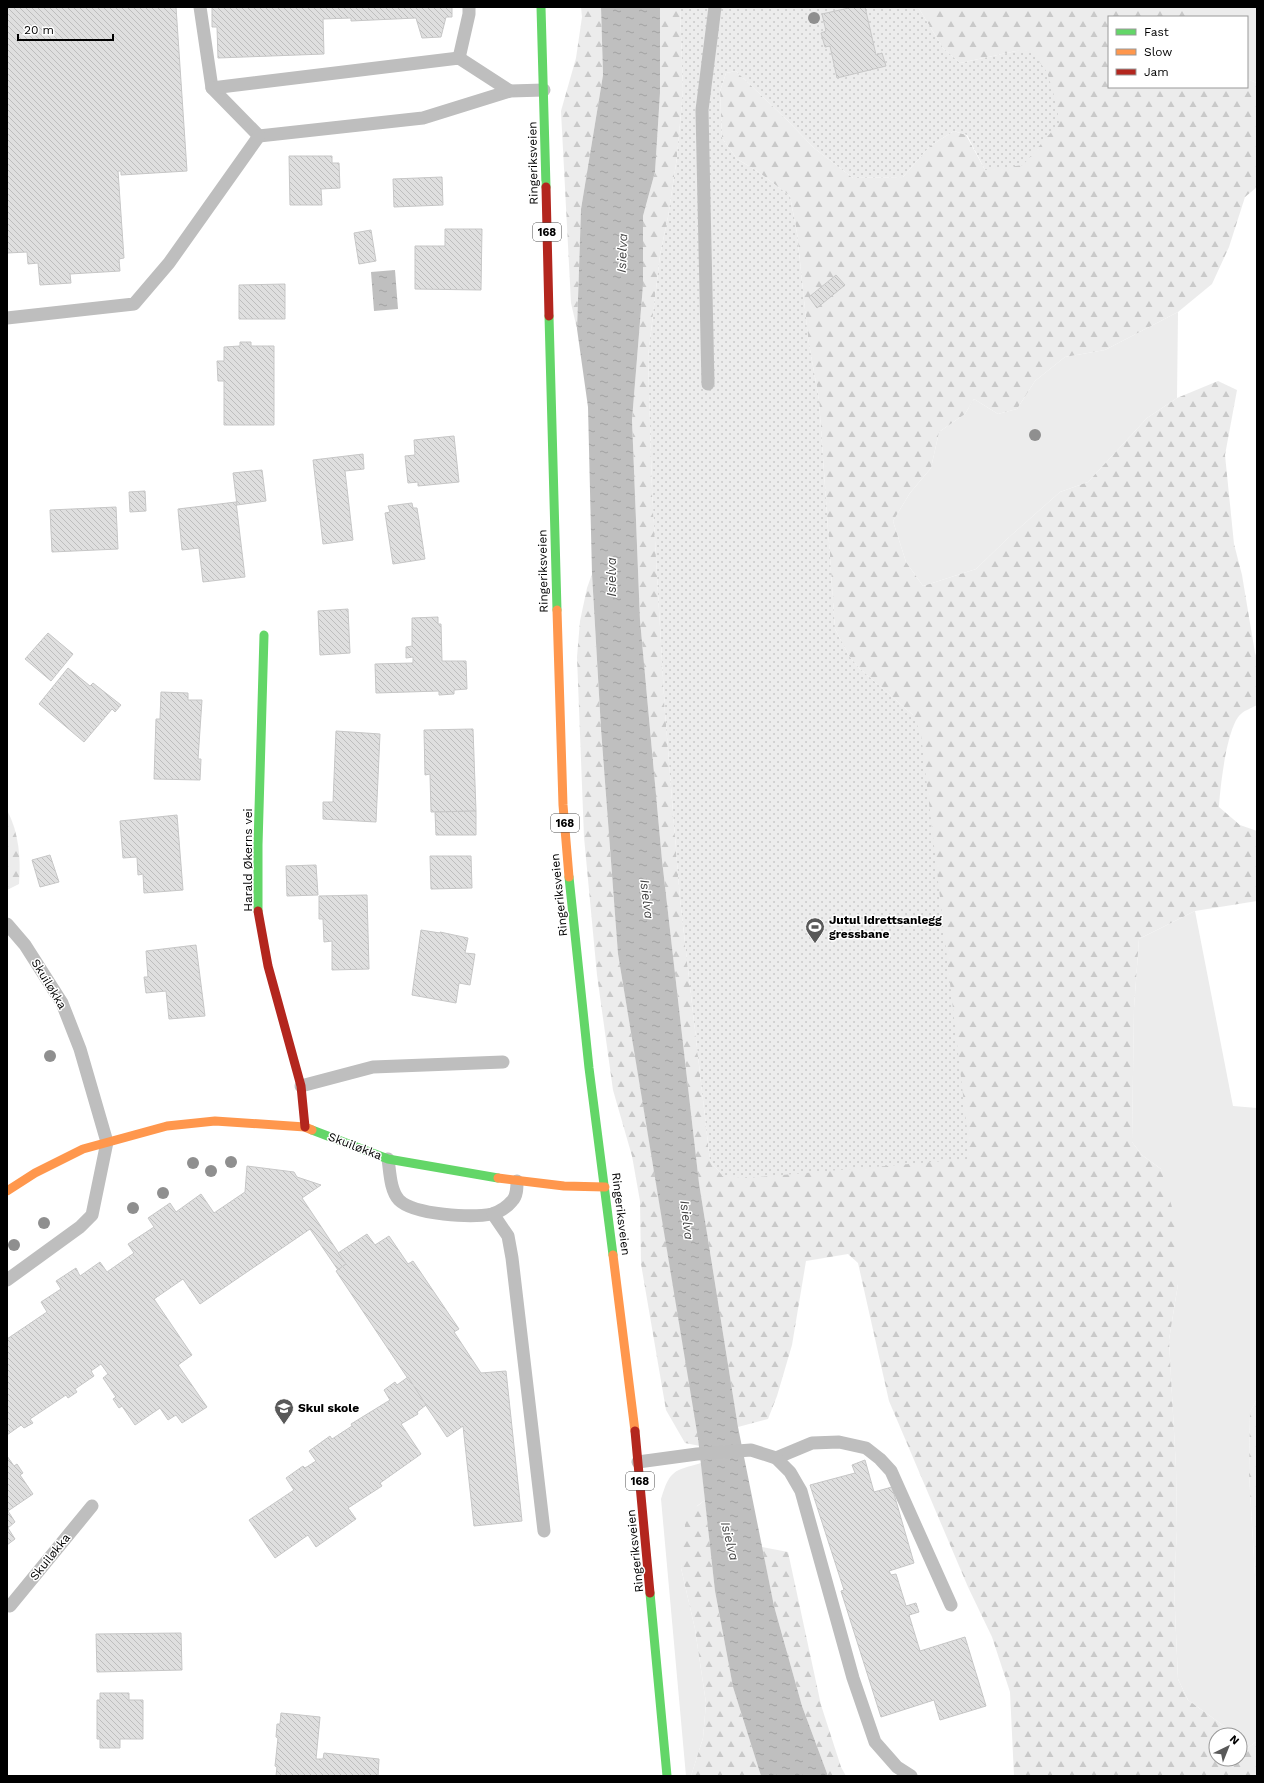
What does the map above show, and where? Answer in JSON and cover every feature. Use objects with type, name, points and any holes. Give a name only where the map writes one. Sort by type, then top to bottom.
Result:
[{"type":"main road","name":"Ringeriksveien","points":[[541,7],[557,639],[563,805],[569,878],[589,1068],[634,1407],[667,1776]]},
{"type":"main road","name":"Harald Økerns vei","points":[[264,635],[258,845],[258,909],[268,966],[301,1086],[305,1127]]},
{"type":"main road","name":"Skuiløkka","points":[[7,1191],[35,1173],[83,1149],[167,1126],[215,1121],[305,1127],[388,1159],[517,1181],[564,1186],[605,1187]]},
{"type":"lane","points":[[200,7],[212,88],[259,136]]},
{"type":"lane","points":[[459,58],[469,14],[469,7]]},
{"type":"lane","points":[[708,384],[702,110],[715,7]]},
{"type":"lane","points":[[212,88],[459,58],[510,91]]},
{"type":"lane","points":[[7,318],[134,304],[169,263],[259,136],[423,118],[510,91],[544,90]]},
{"type":"lane","name":"Skuiløkka","points":[[7,924],[25,945],[62,1003],[80,1049],[107,1142]]},
{"type":"lane","points":[[301,1086],[373,1067],[503,1062]]},
{"type":"lane","points":[[7,1280],[80,1228],[92,1215],[107,1142]]},
{"type":"lane","points":[[388,1159],[394,1191],[399,1200],[409,1207],[450,1215],[473,1216],[493,1214],[503,1209],[513,1200],[516,1193],[517,1181]]},
{"type":"lane","points":[[493,1214],[508,1236],[512,1258],[544,1531]]},
{"type":"lane","points":[[776,1458],[812,1443],[839,1442],[866,1448],[880,1459],[891,1471],[951,1605]]},
{"type":"lane","points":[[638,1462],[697,1454],[751,1450],[776,1458],[790,1472],[801,1491],[850,1671],[875,1742],[897,1767],[911,1776]]},
{"type":"lane","name":"Skuiløkka","points":[[7,1605],[10,1606],[92,1506]]},
{"type":"green space","points":[[581,7],[601,7],[603,75],[581,209],[577,329],[571,303],[561,111],[576,58],[582,17]]},
{"type":"green space","points":[[660,7],[680,7],[683,90],[677,157],[668,217],[660,255],[648,357],[652,489],[665,712],[680,899],[710,1161],[723,1176],[913,715],[859,668],[849,656],[835,629],[819,400],[808,338],[797,233],[790,196],[757,171],[737,159],[722,138],[720,91],[726,73],[736,71],[814,148],[853,178],[903,177],[930,146],[954,131],[966,135],[985,170],[1016,51],[960,63],[943,48],[918,7],[1193,7],[1193,16],[1108,16],[1108,88],[1248,88],[1248,79],[1257,83],[1257,187],[1245,197],[1229,247],[1212,284],[1178,312],[1105,350],[1065,357],[1035,381],[1017,409],[998,414],[974,399],[965,414],[939,432],[931,468],[910,493],[893,521],[906,562],[923,586],[976,569],[1008,538],[1060,492],[1088,482],[1147,418],[1177,398],[1218,381],[1237,390],[1225,455],[1234,544],[1242,575],[1257,658],[1257,705],[1241,714],[1236,720],[1232,730],[1225,758],[1219,807],[1240,825],[1257,831],[1257,901],[1195,911],[1139,939],[1134,1008],[1132,1142],[1142,1155],[1161,1169],[1178,1228],[1178,1284],[1169,1340],[1176,1468],[1177,1530],[1174,1587],[1178,1679],[1188,1700],[1225,1727],[1208,1727],[1208,1767],[1248,1767],[1248,1748],[1257,1741],[1257,1776],[1014,1776],[1010,1692],[992,1637],[968,1587],[889,1401],[858,1263],[848,1254],[806,1261],[792,1345],[777,1396],[768,1419],[738,1427],[699,1183],[662,860],[640,620],[632,420],[643,285],[643,216],[655,172],[660,93]]},
{"type":"green space","points":[[680,7],[918,7],[943,48],[960,63],[1016,51],[1031,51],[1047,72],[1057,105],[1059,123],[1023,165],[985,170],[967,135],[954,131],[930,146],[903,177],[853,178],[814,148],[736,71],[726,73],[720,91],[722,138],[737,159],[757,171],[790,196],[797,233],[808,338],[819,400],[835,629],[849,656],[859,668],[913,715],[921,734],[967,1129],[967,1159],[748,1178],[723,1176],[710,1161],[680,899],[665,712],[652,489],[648,357],[660,255],[668,217],[677,157],[683,90]]},
{"type":"green space","points":[[1193,7],[1257,7],[1257,83],[1248,79],[1248,16],[1193,16]]},
{"type":"green space","points":[[1178,312],[1177,398],[1147,418],[1088,482],[1060,492],[1008,538],[976,569],[923,586],[906,562],[893,521],[910,493],[931,468],[939,432],[965,414],[974,399],[998,414],[1017,409],[1035,381],[1065,357],[1105,350]]},
{"type":"green space","points":[[592,574],[601,729],[618,954],[700,1446],[685,1443],[666,1410],[641,1264],[640,1201],[632,1156],[613,1090],[597,975],[584,837],[577,657],[580,621],[587,588]]},
{"type":"green space","points":[[7,810],[17,837],[20,865],[19,884],[7,890]]},
{"type":"green space","points":[[1195,911],[1233,1106],[1257,1108],[1257,1399],[1250,1412],[1249,1474],[1257,1609],[1257,1741],[1248,1748],[1248,1727],[1225,1727],[1188,1700],[1178,1679],[1174,1587],[1177,1530],[1176,1468],[1169,1340],[1178,1284],[1161,1169],[1142,1155],[1132,1142],[1134,1008],[1139,939]]},
{"type":"green space","points":[[1257,1399],[1257,1609],[1249,1474],[1250,1412]]},
{"type":"green space","points":[[701,1463],[705,1500],[697,1506],[681,1568],[695,1629],[706,1703],[703,1738],[691,1776],[686,1776],[661,1499],[667,1482],[674,1473],[678,1470]]},
{"type":"green space","points":[[705,1500],[715,1591],[733,1687],[761,1776],[691,1776],[703,1738],[706,1703],[695,1629],[681,1568],[686,1515]]},
{"type":"green space","points":[[762,1547],[788,1552],[821,1705],[841,1767],[846,1776],[828,1776],[802,1706],[774,1606]]},
{"type":"water","name":"Isielva","points":[[601,7],[660,7],[660,93],[655,172],[643,216],[643,285],[632,420],[640,620],[662,860],[699,1183],[738,1427],[774,1606],[802,1706],[828,1776],[761,1776],[733,1687],[715,1591],[698,1438],[618,954],[601,729],[592,574],[588,407],[577,329],[581,209],[603,75]]},
{"type":"water","points":[[395,270],[398,309],[374,311],[371,272]]},
{"type":"building","points":[[7,7],[176,7],[187,171],[121,175],[121,171],[118,171],[124,258],[119,259],[120,271],[70,274],[71,283],[40,285],[38,263],[28,264],[27,252],[7,253]]},
{"type":"building","points":[[212,7],[452,7],[452,17],[446,17],[441,37],[422,38],[416,18],[351,21],[351,18],[323,19],[324,54],[218,58],[217,27],[212,27]]},
{"type":"building","points":[[853,7],[865,7],[876,55],[882,53],[886,66],[837,78],[830,46],[825,47],[821,33],[826,31],[822,14]]},
{"type":"building","points":[[289,156],[332,156],[332,163],[339,163],[340,188],[321,189],[322,205],[290,205]]},
{"type":"building","points":[[442,177],[443,205],[394,207],[393,179]]},
{"type":"building","points":[[445,229],[482,229],[481,290],[415,289],[415,246],[445,246]]},
{"type":"building","points":[[371,230],[376,261],[359,264],[354,233]]},
{"type":"building","points":[[836,275],[845,285],[817,308],[809,297]]},
{"type":"building","points":[[285,284],[285,319],[239,319],[239,285]]},
{"type":"building","points":[[240,342],[251,342],[251,346],[274,346],[274,425],[224,425],[224,381],[218,381],[217,361],[224,361],[224,347],[240,346]]},
{"type":"building","points":[[454,436],[459,482],[418,486],[418,482],[408,483],[405,456],[415,455],[414,440]]},
{"type":"building","points":[[363,454],[364,469],[345,471],[353,540],[323,544],[313,460]]},
{"type":"building","points":[[262,470],[266,501],[237,505],[233,473]]},
{"type":"building","points":[[145,491],[146,511],[130,512],[129,492]]},
{"type":"building","points":[[236,502],[245,577],[203,582],[199,548],[182,550],[178,509]]},
{"type":"building","points":[[412,503],[413,508],[417,508],[425,559],[393,564],[385,513],[390,512],[388,506]]},
{"type":"building","points":[[116,507],[118,549],[52,552],[50,510]]},
{"type":"building","points":[[348,609],[350,653],[320,655],[318,611]]},
{"type":"building","points":[[438,617],[438,624],[441,624],[442,661],[466,661],[467,689],[454,690],[454,694],[439,695],[439,691],[376,693],[375,664],[413,663],[413,657],[406,658],[406,647],[412,646],[412,618]]},
{"type":"building","points":[[48,633],[73,654],[51,681],[25,659]]},
{"type":"building","points":[[68,668],[90,686],[93,683],[121,705],[115,712],[112,709],[84,742],[39,704]]},
{"type":"building","points":[[161,692],[188,693],[188,700],[202,700],[198,759],[201,759],[200,780],[154,779],[156,719],[160,719]]},
{"type":"building","points":[[473,729],[476,811],[431,812],[430,774],[425,775],[424,730]]},
{"type":"building","points":[[336,731],[380,734],[376,822],[323,819],[323,802],[333,802]]},
{"type":"building","points":[[476,811],[476,835],[436,835],[435,812]]},
{"type":"building","points":[[177,815],[183,890],[144,893],[143,874],[138,875],[137,857],[123,858],[120,821]]},
{"type":"building","points":[[50,855],[59,882],[40,887],[32,860]]},
{"type":"building","points":[[430,856],[471,856],[472,888],[431,889]]},
{"type":"building","points":[[316,865],[318,895],[287,896],[286,866]]},
{"type":"building","points":[[367,895],[369,969],[332,970],[332,941],[324,942],[323,919],[319,919],[319,896]]},
{"type":"building","points":[[421,930],[440,932],[468,938],[465,953],[475,954],[470,985],[459,983],[456,1003],[412,995]]},
{"type":"building","points":[[196,945],[205,1016],[169,1019],[166,991],[146,993],[144,977],[148,977],[146,951]]},
{"type":"building","points":[[247,1166],[294,1172],[297,1177],[321,1185],[302,1198],[346,1264],[338,1270],[310,1229],[200,1304],[183,1279],[154,1299],[192,1355],[178,1365],[207,1407],[182,1423],[176,1415],[168,1420],[160,1408],[135,1425],[122,1406],[119,1408],[113,1399],[116,1397],[103,1378],[108,1374],[101,1364],[91,1371],[94,1376],[75,1389],[77,1392],[68,1398],[66,1395],[30,1419],[33,1423],[24,1428],[21,1425],[7,1435],[7,1339],[47,1312],[41,1302],[61,1289],[56,1281],[76,1268],[80,1276],[100,1262],[107,1272],[134,1253],[128,1244],[154,1227],[148,1218],[170,1203],[176,1212],[201,1194],[214,1213],[245,1192]]},
{"type":"building","points":[[367,1234],[375,1245],[389,1236],[408,1264],[413,1261],[459,1329],[454,1332],[481,1373],[506,1371],[522,1521],[474,1526],[463,1426],[447,1437],[336,1271],[346,1264],[338,1253]]},
{"type":"building","points":[[408,1377],[426,1405],[417,1412],[418,1414],[401,1424],[421,1454],[380,1483],[382,1486],[348,1508],[356,1519],[316,1547],[308,1535],[275,1558],[249,1520],[294,1490],[286,1478],[303,1466],[305,1468],[316,1461],[309,1451],[330,1436],[332,1439],[352,1426],[351,1424],[390,1400],[384,1390],[395,1382],[397,1385]]},
{"type":"building","points":[[7,1456],[14,1466],[17,1464],[23,1473],[20,1475],[33,1494],[8,1511],[15,1522],[8,1528],[15,1539],[7,1545]]},
{"type":"building","points":[[865,1460],[874,1492],[892,1487],[914,1563],[889,1571],[891,1575],[896,1574],[906,1606],[916,1603],[919,1612],[909,1615],[920,1651],[965,1637],[986,1706],[940,1720],[934,1700],[881,1717],[841,1591],[844,1590],[810,1485],[855,1473],[852,1465]]},
{"type":"building","points":[[181,1633],[182,1670],[97,1672],[96,1634]]},
{"type":"building","points":[[100,1693],[129,1693],[129,1700],[143,1700],[143,1739],[120,1739],[120,1748],[100,1748],[100,1739],[97,1739],[97,1700],[100,1700]]},
{"type":"building","points":[[281,1713],[320,1717],[316,1759],[323,1759],[324,1753],[379,1759],[378,1776],[276,1776],[277,1767],[275,1766],[278,1738],[276,1737],[277,1724],[280,1724]]},
{"type":"traffic: fast","points":[[541,7],[546,187]]},
{"type":"traffic: fast","points":[[549,316],[557,610]]},
{"type":"traffic: fast","points":[[258,911],[258,845],[264,635]]},
{"type":"traffic: fast","points":[[569,877],[589,1068],[613,1255]]},
{"type":"traffic: fast","points":[[312,1130],[388,1159],[498,1178]]},
{"type":"traffic: fast","points":[[650,1593],[667,1776]]},
{"type":"traffic: slow","points":[[557,610],[563,805],[569,877]]},
{"type":"traffic: slow","points":[[7,1191],[35,1173],[83,1149],[167,1126],[215,1121],[305,1127],[312,1130]]},
{"type":"traffic: slow","points":[[498,1178],[564,1186],[605,1187]]},
{"type":"traffic: slow","points":[[613,1255],[635,1431]]},
{"type":"traffic: jam","points":[[546,187],[549,316]]},
{"type":"traffic: jam","points":[[258,911],[268,966],[301,1086],[305,1127]]},
{"type":"traffic: jam","points":[[635,1431],[650,1593]]},
{"type":"place","name":"Jutul idrettsanlegg gressbane","points":[[815,944]]},
{"type":"place","name":"Skui skole","points":[[284,1425]]}]
